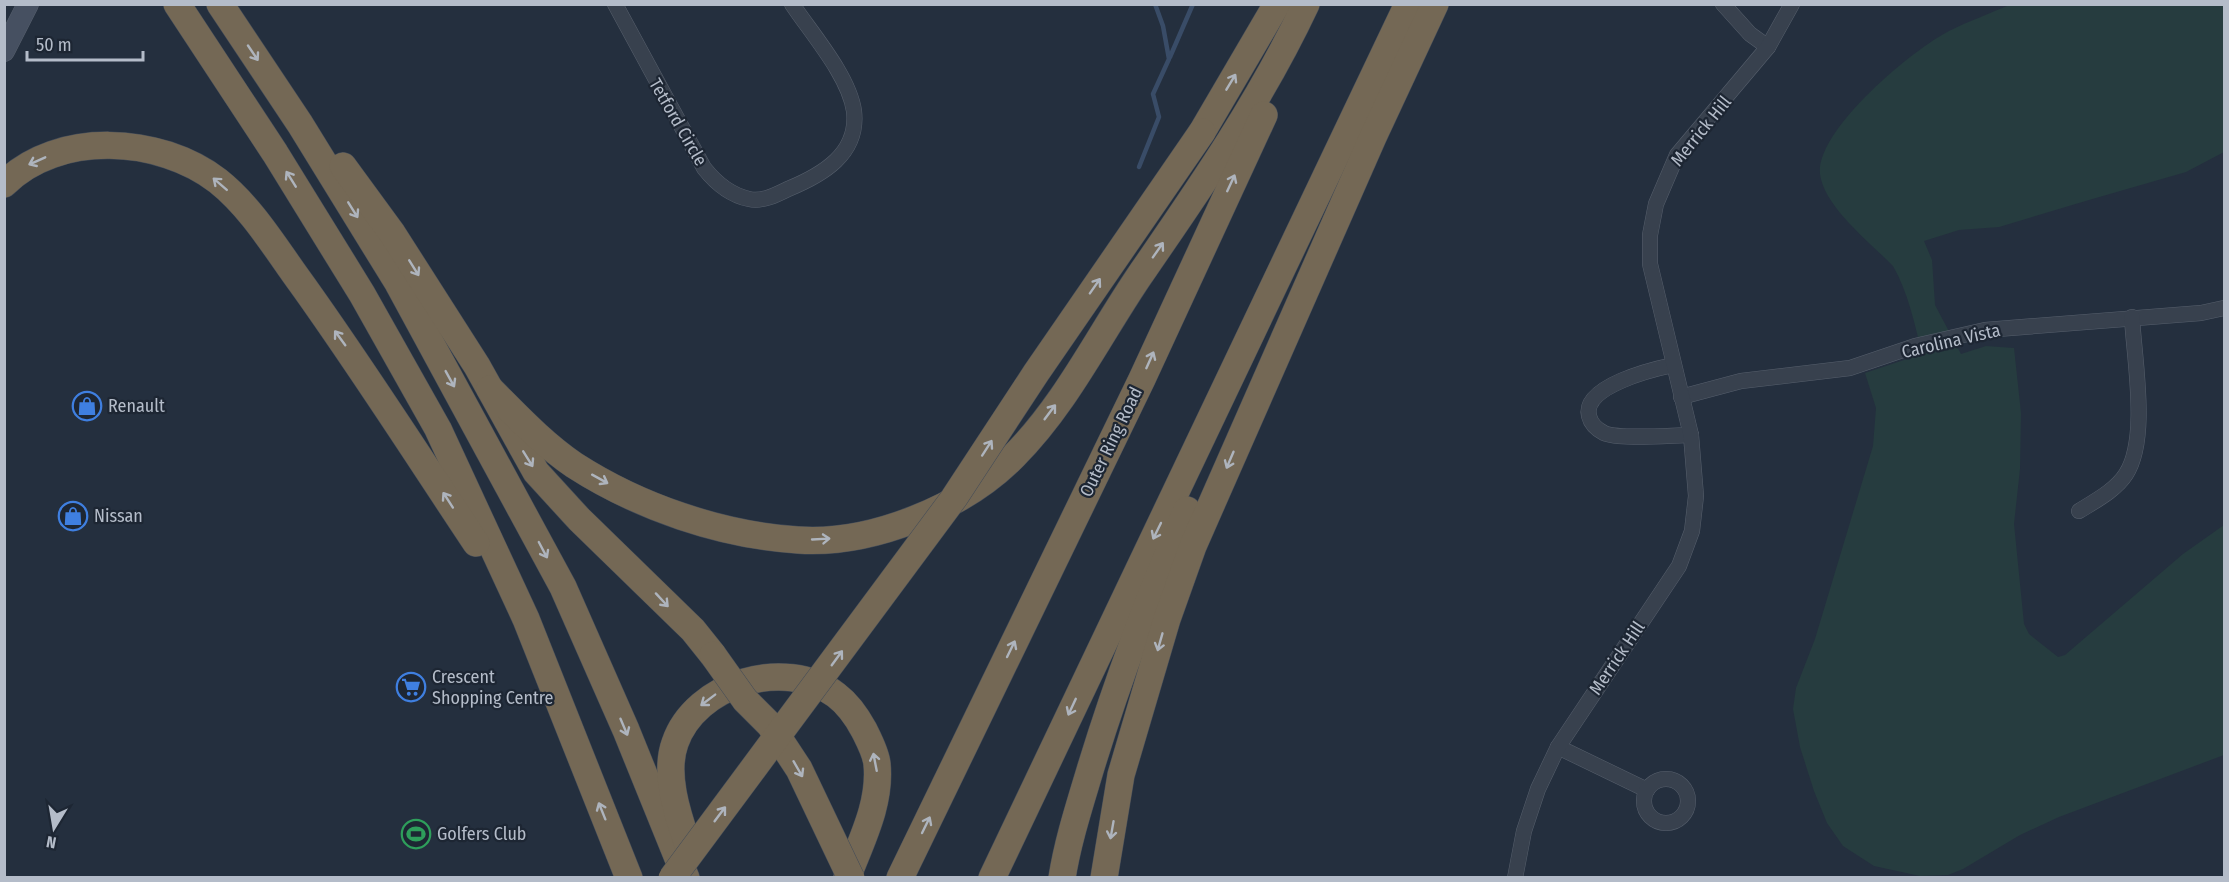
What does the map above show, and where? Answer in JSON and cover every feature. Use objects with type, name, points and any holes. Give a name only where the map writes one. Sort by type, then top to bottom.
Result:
[{"type":"highway","points":[[177,4],[275,153],[362,294],[438,429],[526,619],[627,874]]},
{"type":"highway","points":[[220,4],[300,124],[398,283],[563,587],[626,730],[686,878]]},
{"type":"highway","points":[[672,878],[954,498],[1036,373],[1202,132],[1277,4]]},
{"type":"highway","points":[[490,389],[548,444],[573,464],[602,481],[647,502],[698,521],[763,537],[801,540],[841,538],[891,526],[946,506],[1013,458],[1065,391],[1139,276],[1188,209],[1249,110],[1306,4]]},
{"type":"highway","name":"Outer Ring Road","points":[[900,878],[1142,379],[1200,249],[1318,4]]},
{"type":"highway","points":[[992,878],[1408,4]]},
{"type":"highway","points":[[1062,878],[1066,851],[1112,699],[1154,586],[1218,439],[1373,107],[1418,4]]},
{"type":"highway","points":[[1104,878],[1121,775],[1167,619],[1193,546],[1368,148],[1435,4]]},
{"type":"highway","points":[[300,124],[332,153],[357,182],[490,389],[516,440],[536,472],[579,519],[693,630],[746,700],[770,725],[799,769],[851,878]]},
{"type":"highway","points":[[4,183],[35,160],[75,147],[101,146],[153,150],[195,166],[219,182],[252,216],[350,352],[526,619]]},
{"type":"highway","points":[[699,878],[676,801],[672,774],[674,744],[687,719],[705,701],[728,686],[754,679],[784,678],[810,682],[836,694],[856,716],[877,762],[877,791],[873,809],[847,878]]},
{"type":"street","points":[[4,51],[28,4]]},
{"type":"street","name":"Tetford Circle","points":[[615,4],[704,168],[715,181],[736,195],[751,200],[766,199],[808,181],[832,166],[847,147],[853,126],[849,92],[792,4]]},
{"type":"street","points":[[1723,4],[1750,34],[1768,47]]},
{"type":"street","name":"Merrick Hill","points":[[1515,878],[1524,831],[1538,789],[1558,747],[1679,566],[1692,531],[1696,496],[1691,435],[1650,264],[1650,235],[1656,204],[1677,155],[1768,47],[1792,4]]},
{"type":"street","name":"Carolina Vista","points":[[1681,397],[1741,381],[1850,368],[1915,346],[1985,330],[2201,313],[2224,308]]},
{"type":"street","points":[[2079,511],[2116,486],[2133,460],[2139,428],[2132,317]]},
{"type":"street","points":[[1673,365],[1640,372],[1609,387],[1591,404],[1590,416],[1597,428],[1612,435],[1691,435]]},
{"type":"street","points":[[1558,747],[1647,790]]},
{"type":"green space","points":[[2012,4],[2224,5],[2224,152],[2186,172],[1999,227],[1959,230],[1924,241],[1932,260],[1935,305],[1961,354],[1986,346],[2014,348],[2021,413],[2020,469],[2014,524],[2024,624],[2029,634],[2058,657],[2065,655],[2183,554],[2224,525],[2224,755],[2059,817],[2020,835],[1963,869],[1948,875],[1920,876],[1874,866],[1843,846],[1827,823],[1814,791],[1800,747],[1793,709],[1796,688],[1815,639],[1873,446],[1876,408],[1865,373],[1922,354],[1907,298],[1893,266],[1839,212],[1823,186],[1820,174],[1823,156],[1833,136],[1849,114],[1891,73],[1949,31]]},
{"type":"waterway","points":[[1139,167],[1159,117],[1153,94],[1169,59],[1163,26],[1155,4]]},
{"type":"waterway","points":[[1170,57],[1193,4]]},
{"type":"place","name":"Renault","points":[[87,406]]},
{"type":"place","name":"Nissan","points":[[73,516]]},
{"type":"place","name":"Crescent Shopping Centre","points":[[411,687]]},
{"type":"place","name":"Golfers Club","points":[[416,834]]}]
